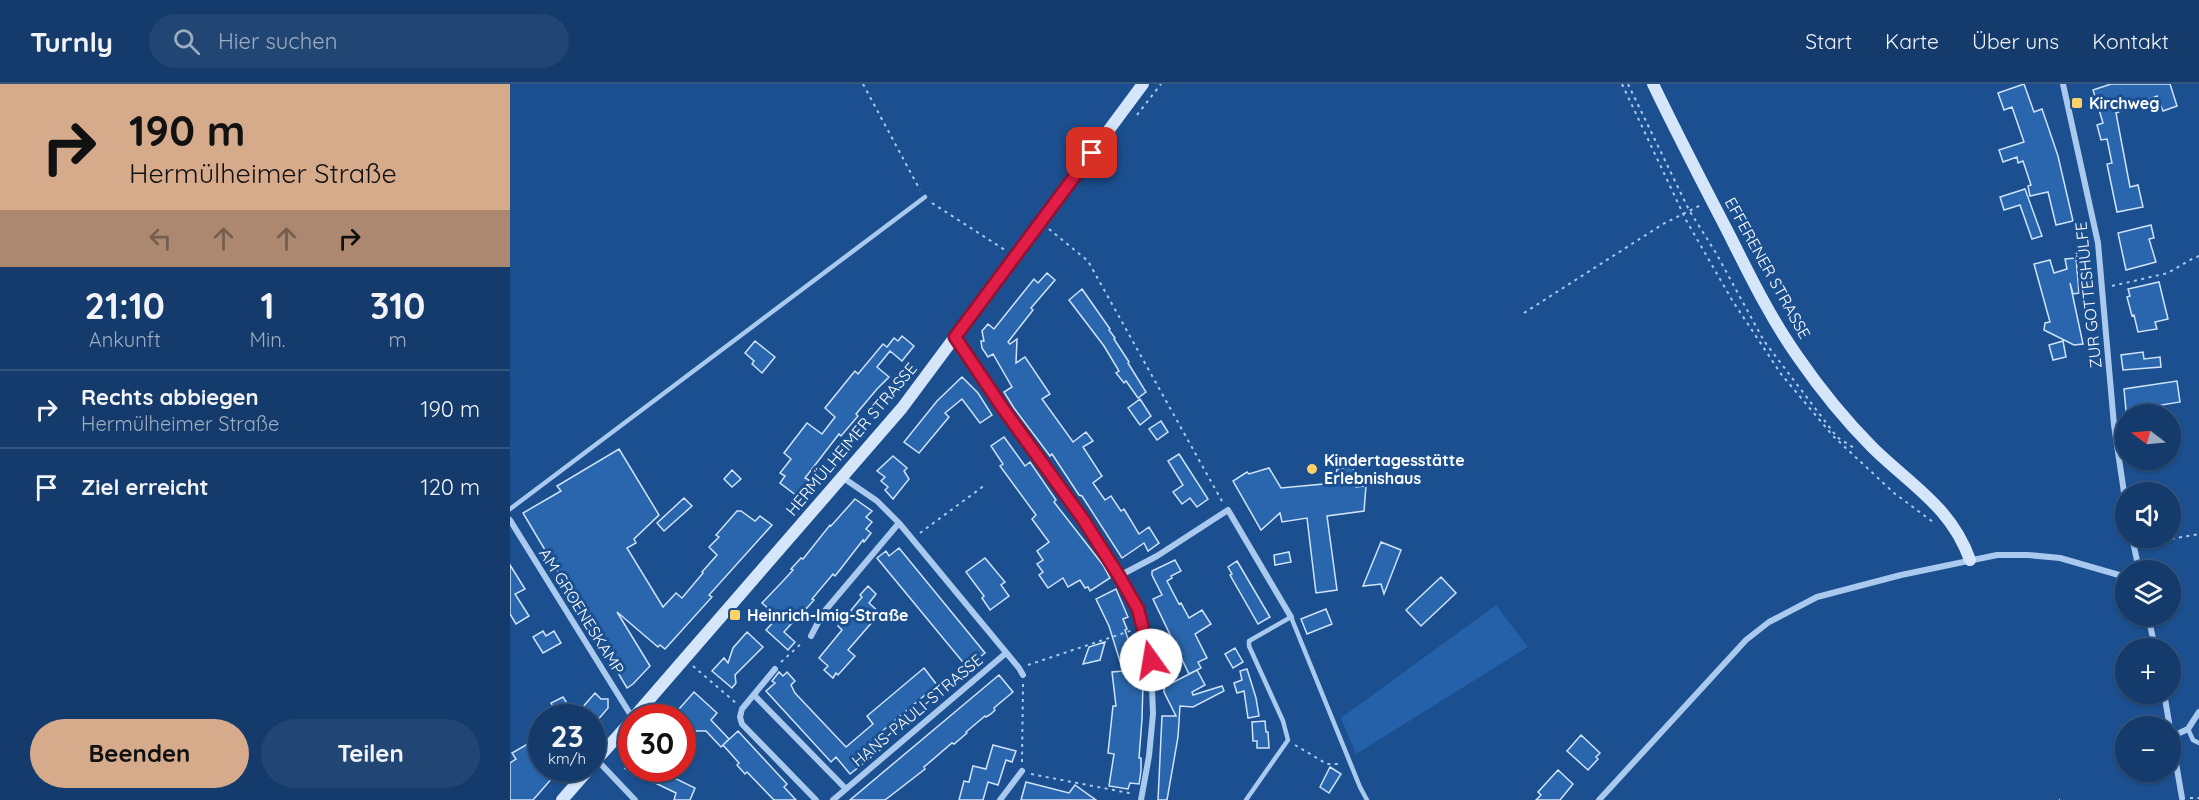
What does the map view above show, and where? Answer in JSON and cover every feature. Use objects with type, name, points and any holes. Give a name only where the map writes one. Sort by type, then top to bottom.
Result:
[{"type":"street","name":"HERMÜLHEIMER STRASSE","points":[[645,704],[902,408],[1015,257],[1044,225],[1143,84]]},
{"type":"street","name":"EFFERENER STRASSE","points":[[1653,84],[1758,290],[1797,356],[1834,404],[1872,446],[1940,507],[1953,524],[1970,560]]},
{"type":"street","name":"ZUR GOTTESHÜLFE","points":[[2063,84],[2098,243],[2114,421],[2123,482]]},
{"type":"street","points":[[955,337],[1002,407],[1083,519],[1138,609],[1151,660],[1153,714],[1141,797]]},
{"type":"street","points":[[842,477],[877,501],[899,523],[1023,675]]},
{"type":"street","points":[[1119,576],[1166,550],[1228,510],[1291,617]]},
{"type":"street","name":"AM GROENESKAMP","points":[[510,520],[624,704]]},
{"type":"street","points":[[812,636],[823,613],[899,523]]},
{"type":"street","points":[[1599,800],[1728,658],[1769,622],[1817,597],[1901,575],[1997,555],[2060,558],[2115,574]]},
{"type":"street","name":"HANS-PAULI-STRASSE","points":[[833,800],[1006,653]]},
{"type":"street","points":[[775,669],[742,709],[740,717],[742,724],[816,800]]},
{"type":"street","name":"HANS-PAULI-STRASSE","points":[[754,695],[846,789]]},
{"type":"street","points":[[2181,732],[2188,729],[2199,712]]},
{"type":"street","name":"HERMÜLHEIMER STRASSE","points":[[606,749],[618,735]]},
{"type":"street","points":[[1000,800],[1022,771]]},
{"type":"street","points":[[606,775],[635,800]]},
{"type":"street","name":"HERMÜLHEIMER STRASSE","points":[[562,800],[578,782]]},
{"type":"street","points":[[2178,782],[2180,799]]},
{"type":"lane","points":[[510,509],[925,197]]},
{"type":"lane","points":[[1246,800],[1288,741],[1283,720],[1249,646],[1249,641],[1291,617],[1367,800]]},
{"type":"lane","points":[[2188,729],[2193,741],[2199,743]]},
{"type":"path","points":[[863,84],[925,197],[1015,257]]},
{"type":"path","points":[[1524,313],[1663,224],[1711,199]]},
{"type":"path","points":[[1044,225],[1088,261],[1228,510]]},
{"type":"path","points":[[2103,289],[2168,273],[2199,256]]},
{"type":"path","points":[[912,538],[985,484]]},
{"type":"path","points":[[2181,537],[2199,534]]},
{"type":"path","points":[[1019,668],[1143,627]]},
{"type":"path","points":[[775,669],[792,650],[812,636]]},
{"type":"path","points":[[685,658],[742,709]]},
{"type":"path","points":[[1023,675],[1022,771],[1141,797]]},
{"type":"path","points":[[1288,741],[1327,764],[1334,766],[1350,763]]},
{"type":"shaded area","points":[[1496,605],[1528,647],[1356,754],[1341,718]]},
{"type":"building","points":[[2024,84],[2034,112],[2042,109],[2058,156],[2073,221],[2056,225],[2048,192],[2030,196],[2028,186],[2031,185],[2023,161],[2018,163],[2017,157],[2003,162],[1999,150],[2024,142],[2012,107],[2004,110],[1998,93]]},
{"type":"building","points":[[2111,84],[2170,84],[2177,106],[2163,111],[2157,96],[2116,113],[2130,187],[2138,185],[2143,207],[2117,212],[2107,164],[2112,163],[2107,139],[2101,140],[2097,125],[2103,123],[2093,90]]},
{"type":"building","points":[[2025,189],[2042,236],[2032,239],[2020,205],[2004,210],[2000,197]]},
{"type":"building","points":[[2151,225],[2154,238],[2149,239],[2156,262],[2126,270],[2118,233]]},
{"type":"building","points":[[2076,258],[2079,293],[2073,294],[2070,283],[2083,344],[2074,345],[2044,330],[2045,323],[2050,322],[2034,264],[2050,260],[2054,273],[2067,269],[2065,259]]},
{"type":"building","points":[[1047,273],[1055,280],[1031,308],[1033,310],[1008,342],[1010,344],[1017,339],[1016,363],[1025,357],[1050,394],[1042,399],[1073,442],[1086,432],[1093,441],[1083,447],[1102,476],[1093,483],[1105,500],[1111,496],[1121,511],[1124,509],[1139,534],[1149,527],[1159,543],[1148,551],[1144,543],[1122,558],[1052,454],[1050,456],[1014,408],[1004,392],[1012,387],[993,354],[988,357],[982,348],[981,341],[984,341],[982,331],[988,324],[994,329],[1034,279],[1038,283]]},
{"type":"building","points":[[2159,282],[2168,319],[2155,322],[2157,329],[2138,332],[2127,297],[2130,296],[2128,289]]},
{"type":"building","points":[[1082,289],[1110,329],[1146,392],[1138,398],[1126,381],[1124,383],[1116,373],[1119,371],[1104,346],[1069,300]]},
{"type":"building","points":[[902,336],[914,346],[902,361],[890,351],[877,367],[889,377],[856,414],[858,416],[841,436],[839,434],[805,478],[809,480],[797,496],[780,483],[785,476],[780,473],[791,459],[784,453],[807,423],[822,434],[835,417],[825,408],[850,377],[855,371],[858,374],[883,344],[887,347],[894,338],[898,341]]},
{"type":"building","points":[[755,341],[775,357],[762,373],[745,353]]},
{"type":"building","points":[[2063,341],[2066,357],[2053,360],[2049,345]]},
{"type":"building","points":[[2143,352],[2144,359],[2160,357],[2161,367],[2123,370],[2121,355]]},
{"type":"building","points":[[962,377],[978,393],[992,415],[980,423],[962,399],[945,413],[949,417],[919,453],[904,442],[937,401]]},
{"type":"building","points":[[2177,381],[2180,402],[2125,404],[2124,389]]},
{"type":"building","points":[[1140,399],[1151,416],[1140,425],[1128,408]]},
{"type":"building","points":[[1161,421],[1168,432],[1157,440],[1149,429]]},
{"type":"building","points":[[1004,437],[1025,466],[1030,462],[1056,500],[1054,502],[1103,565],[1110,578],[1090,591],[1080,580],[1068,587],[1063,578],[1048,588],[1039,575],[1043,572],[1037,564],[1043,560],[1037,551],[1049,542],[1032,519],[1036,515],[1000,466],[1003,464],[991,446]]},
{"type":"building","points":[[619,449],[659,515],[634,539],[636,543],[627,548],[663,607],[676,593],[682,598],[717,555],[709,547],[719,537],[716,535],[737,511],[741,511],[755,521],[760,516],[772,525],[709,595],[712,597],[665,649],[660,645],[658,647],[617,612],[650,666],[627,688],[523,513],[561,491],[557,486]]},
{"type":"building","points":[[1179,454],[1208,499],[1197,507],[1190,498],[1182,504],[1173,492],[1183,485],[1168,461]]},
{"type":"building","points":[[893,456],[907,468],[904,471],[909,479],[893,499],[885,490],[888,487],[881,481],[885,477],[877,471]]},
{"type":"building","points":[[1353,466],[1356,487],[1366,486],[1364,511],[1327,516],[1337,590],[1316,593],[1307,518],[1282,522],[1280,513],[1261,530],[1233,481],[1247,472],[1249,474],[1269,468],[1281,488],[1334,483],[1337,469]]},
{"type":"building","points":[[732,470],[741,479],[732,487],[724,479]]},
{"type":"building","points":[[684,498],[692,506],[664,531],[657,523]]},
{"type":"building","points":[[855,499],[872,511],[866,517],[872,522],[866,529],[871,533],[784,632],[795,642],[788,650],[766,630],[778,617],[762,603]]},
{"type":"building","points":[[1381,542],[1401,550],[1384,594],[1381,584],[1363,586]]},
{"type":"building","points":[[899,548],[985,653],[975,661],[979,665],[971,672],[877,558],[886,551],[889,556]]},
{"type":"building","points":[[1289,552],[1291,562],[1275,565],[1274,555]]},
{"type":"building","points":[[985,558],[1005,582],[1001,585],[1009,596],[990,610],[982,598],[984,596],[966,572]]},
{"type":"building","points":[[1175,560],[1181,571],[1167,581],[1179,604],[1181,603],[1189,618],[1202,610],[1211,624],[1195,634],[1207,658],[1198,662],[1201,668],[1189,674],[1153,599],[1162,595],[1152,571]]},
{"type":"building","points":[[1237,561],[1270,617],[1258,624],[1230,575],[1232,574],[1228,567]]},
{"type":"building","points":[[510,565],[525,589],[515,594],[529,616],[516,624],[510,614]]},
{"type":"building","points":[[1441,577],[1456,593],[1421,626],[1406,610]]},
{"type":"building","points":[[868,586],[876,594],[869,603],[880,613],[848,650],[855,656],[833,678],[824,670],[828,666],[819,658],[842,630],[838,626]]},
{"type":"building","points":[[1116,589],[1128,617],[1123,619],[1127,629],[1125,630],[1143,684],[1139,758],[1141,758],[1141,771],[1139,784],[1130,783],[1128,789],[1109,786],[1114,754],[1108,753],[1113,706],[1116,706],[1112,672],[1123,671],[1109,626],[1096,599]]},
{"type":"building","points":[[1326,609],[1332,624],[1307,634],[1301,619]]},
{"type":"building","points":[[543,631],[546,636],[554,631],[561,643],[543,653],[533,637]]},
{"type":"building","points":[[747,632],[763,647],[735,675],[736,683],[732,688],[712,671],[724,658],[728,663],[733,648]]},
{"type":"building","points":[[1105,642],[1100,660],[1083,664],[1089,647]]},
{"type":"building","points":[[1235,648],[1243,662],[1233,668],[1225,654]]},
{"type":"building","points":[[924,668],[937,685],[880,733],[882,735],[873,742],[880,750],[850,774],[836,757],[831,762],[766,691],[775,683],[772,681],[779,672],[783,676],[787,672],[795,681],[791,685],[795,693],[846,747],[873,724],[867,716]]},
{"type":"building","points":[[1247,669],[1259,716],[1248,718],[1244,691],[1237,693],[1234,683],[1242,680],[1240,671]]},
{"type":"building","points":[[1197,670],[1205,685],[1192,692],[1193,695],[1222,686],[1224,691],[1193,707],[1180,706],[1178,737],[1167,800],[1158,800],[1162,716],[1176,716],[1164,692],[1164,687]]},
{"type":"building","points":[[999,675],[1013,692],[994,708],[991,714],[985,716],[924,767],[925,769],[885,800],[850,800]]},
{"type":"building","points":[[694,692],[717,713],[711,720],[729,739],[721,747],[706,731],[696,731],[696,704],[683,704]]},
{"type":"building","points":[[595,693],[601,699],[608,699],[606,710],[606,704],[585,704]]},
{"type":"building","points":[[563,697],[567,704],[552,704]]},
{"type":"building","points":[[1265,721],[1269,748],[1257,748],[1257,741],[1253,741],[1252,722]]},
{"type":"building","points":[[738,731],[787,784],[784,787],[796,800],[774,800],[737,765],[739,763],[723,745]]},
{"type":"building","points":[[1581,735],[1600,753],[1596,757],[1598,759],[1588,770],[1567,751]]},
{"type":"building","points":[[528,744],[528,782],[549,782],[533,800],[510,800],[510,763],[516,759],[512,753]]},
{"type":"building","points":[[993,745],[1016,751],[1012,762],[1006,760],[998,785],[988,782],[983,800],[959,800],[964,781],[969,782],[973,766],[986,769]]},
{"type":"building","points":[[1330,767],[1341,774],[1329,793],[1320,787]]},
{"type":"building","points":[[1558,770],[1573,784],[1560,800],[1536,800],[1541,795],[1538,792]]},
{"type":"building","points":[[653,782],[683,782],[695,788],[690,800],[674,800],[676,793]]},
{"type":"building","points":[[1026,782],[1069,793],[1075,785],[1096,800],[1021,800]]},
{"type":"place","name":"Kirchweg","points":[[2077,103]]},
{"type":"place","name":"Kindertagesstätte Erlebnishaus","points":[[1312,469]]},
{"type":"place","name":"Heinrich-Imig-Straße","points":[[735,615]]},
{"type":"route","points":[[1092,153],[955,337],[1002,407],[1083,519],[1119,576],[1138,609],[1151,660]]}]
